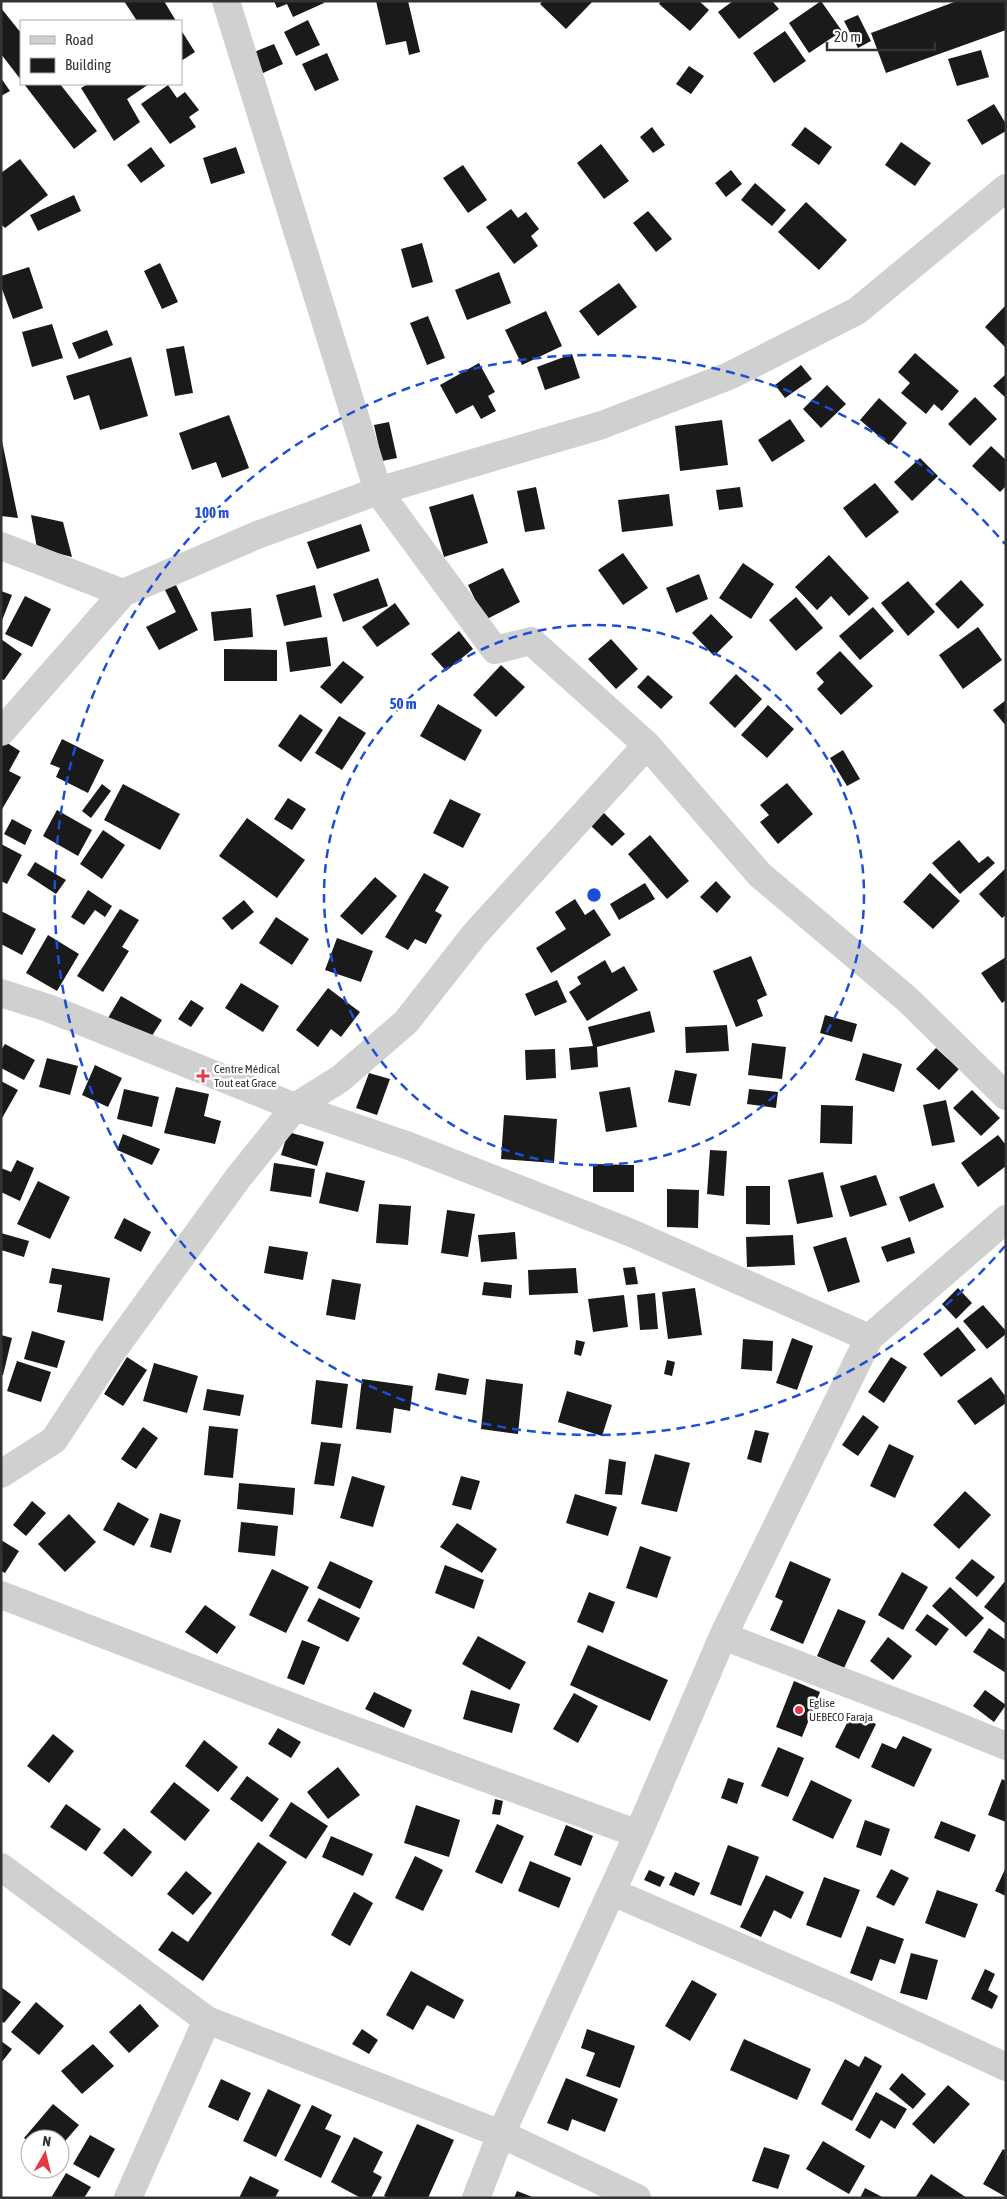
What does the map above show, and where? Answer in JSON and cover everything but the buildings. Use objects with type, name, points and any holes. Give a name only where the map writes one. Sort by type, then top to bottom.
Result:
[{"type":"street","points":[[226,1],[378,491],[496,650],[531,641],[647,746],[760,875],[907,999],[1006,1096]]},
{"type":"street","points":[[1,732],[123,594],[257,535],[378,491],[602,425],[730,376],[857,311],[1006,188]]},
{"type":"street","points":[[1,546],[123,594]]},
{"type":"street","points":[[1,1474],[54,1440],[109,1356],[238,1178],[295,1107],[340,1080],[406,1022],[475,934],[647,746]]},
{"type":"street","points":[[1,993],[48,1008],[295,1107],[409,1146],[629,1232],[869,1338]]},
{"type":"street","points":[[476,2198],[501,2134],[638,1834],[723,1636],[869,1338],[1006,1219]]},
{"type":"street","points":[[1,1595],[324,1719],[638,1834]]},
{"type":"street","points":[[723,1636],[1006,1746]]},
{"type":"street","points":[[1,1867],[207,2020],[501,2134],[637,2198]]},
{"type":"street","points":[[612,1892],[844,1992],[1006,2067]]},
{"type":"street","points":[[128,2198],[207,2020]]},
{"type":"place","name":"Centre Médical Tout eat Grace","points":[[203,1076]]},
{"type":"place","name":"Eglise UEBECO Faraja","points":[[799,1710]]}]
